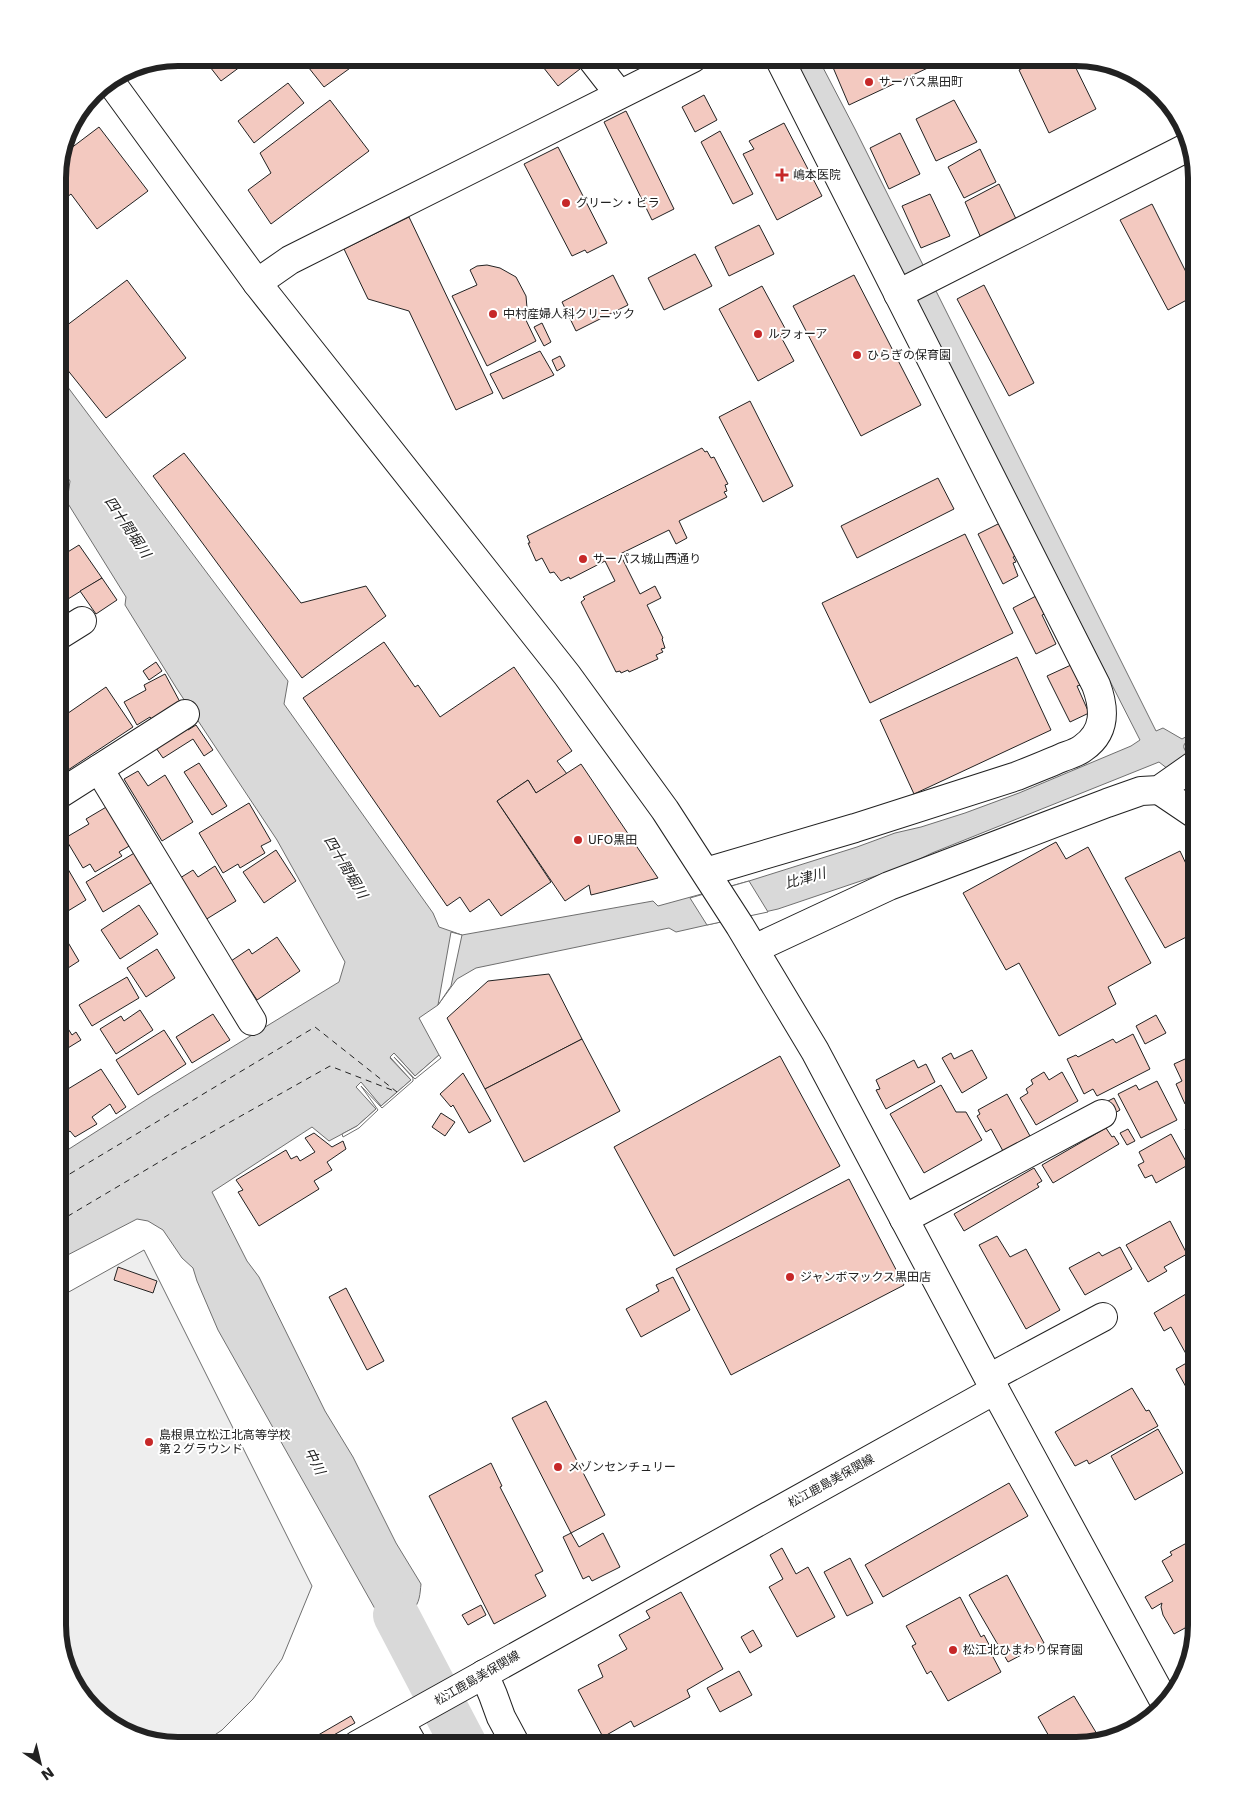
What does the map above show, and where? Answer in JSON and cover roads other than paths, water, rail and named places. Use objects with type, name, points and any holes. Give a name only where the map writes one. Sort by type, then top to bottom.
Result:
[{"type":"street","points":[[597,66],[619,94]]},
{"type":"street","points":[[257,283],[290,260],[677,66]]},
{"type":"street","points":[[711,879],[838,833],[1017,776],[1081,750],[1095,736],[1100,726],[1102,701],[1096,685],[901,293],[784,66]]},
{"type":"street","points":[[114,86],[257,283],[567,675],[666,810],[711,879],[814,1052],[1162,1697]]},
{"type":"street","points":[[901,293],[1184,149]]},
{"type":"street","points":[[66,631],[82,621]]},
{"type":"street","points":[[66,789],[185,714]]},
{"type":"street","points":[[98,770],[252,1021]]},
{"type":"street","points":[[754,950],[889,886],[1106,803],[1166,785],[1188,770]]},
{"type":"street","points":[[1166,785],[1188,807]]},
{"type":"street","points":[[904,1219],[1102,1114]]},
{"type":"street","name":"松江鹿島美保関線","points":[[382,1737],[406,1729],[480,1676],[992,1384],[1103,1317]]},
{"type":"street","points":[[480,1676],[493,1695],[501,1717],[512,1737]]},
{"type":"water","points":[[797,66],[822,66],[1156,731],[1163,728],[1182,739],[1188,736],[1188,740],[1184,748],[1188,754],[1188,785],[1159,762],[932,853],[908,865],[778,909],[676,932],[669,928],[476,968],[457,979],[438,1005],[419,1018],[439,1055],[415,1076],[394,1053],[390,1058],[411,1080],[381,1106],[361,1083],[357,1087],[376,1109],[357,1126],[329,1141],[312,1127],[212,1192],[247,1261],[259,1277],[325,1411],[353,1457],[396,1543],[421,1584],[418,1602],[412,1610],[440,1663],[414,1678],[218,1330],[193,1268],[182,1258],[163,1230],[148,1221],[137,1219],[66,1256],[66,1151],[339,982],[345,962],[277,840],[177,689],[125,605],[126,597],[67,502],[70,481],[66,475],[66,385],[288,681],[284,704],[433,913],[439,927],[462,935],[653,901],[658,906],[749,881],[895,833],[965,813],[1019,793],[1131,746],[1140,740]]},
{"type":"water","points":[[463,1711],[478,1737],[446,1737],[438,1725]]},
{"type":"waterway","name":"中川","points":[[396,1615],[460,1737]]},
{"type":"place","name":"サーパス黒田町","points":[[869,82]]},
{"type":"place","name":"嶋本医院","points":[[782,175]]},
{"type":"place","name":"グリーン・ビラ","points":[[566,203]]},
{"type":"place","name":"中村産婦人科クリニック","points":[[493,314]]},
{"type":"place","name":"ルフォーア","points":[[758,334]]},
{"type":"place","name":"ひらぎの保育園","points":[[857,355]]},
{"type":"place","name":"サーパス城山西通り","points":[[583,559]]},
{"type":"place","name":"UFO黒田","points":[[578,840]]},
{"type":"place","name":"ジャンボマックス黒田店","points":[[790,1277]]},
{"type":"place","name":"島根県立松江北高等学校 第２グラウンド","points":[[149,1442]]},
{"type":"place","name":"メゾンセンチュリー","points":[[558,1467]]},
{"type":"place","name":"松江北ひまわり保育園","points":[[953,1650]]},
{"type":"water label","name":"四十間堀川","points":[[128,527]]},
{"type":"water label","name":"四十間堀川","points":[[346,867]]},
{"type":"water label","name":"比津川","points":[[805,878]]}]
